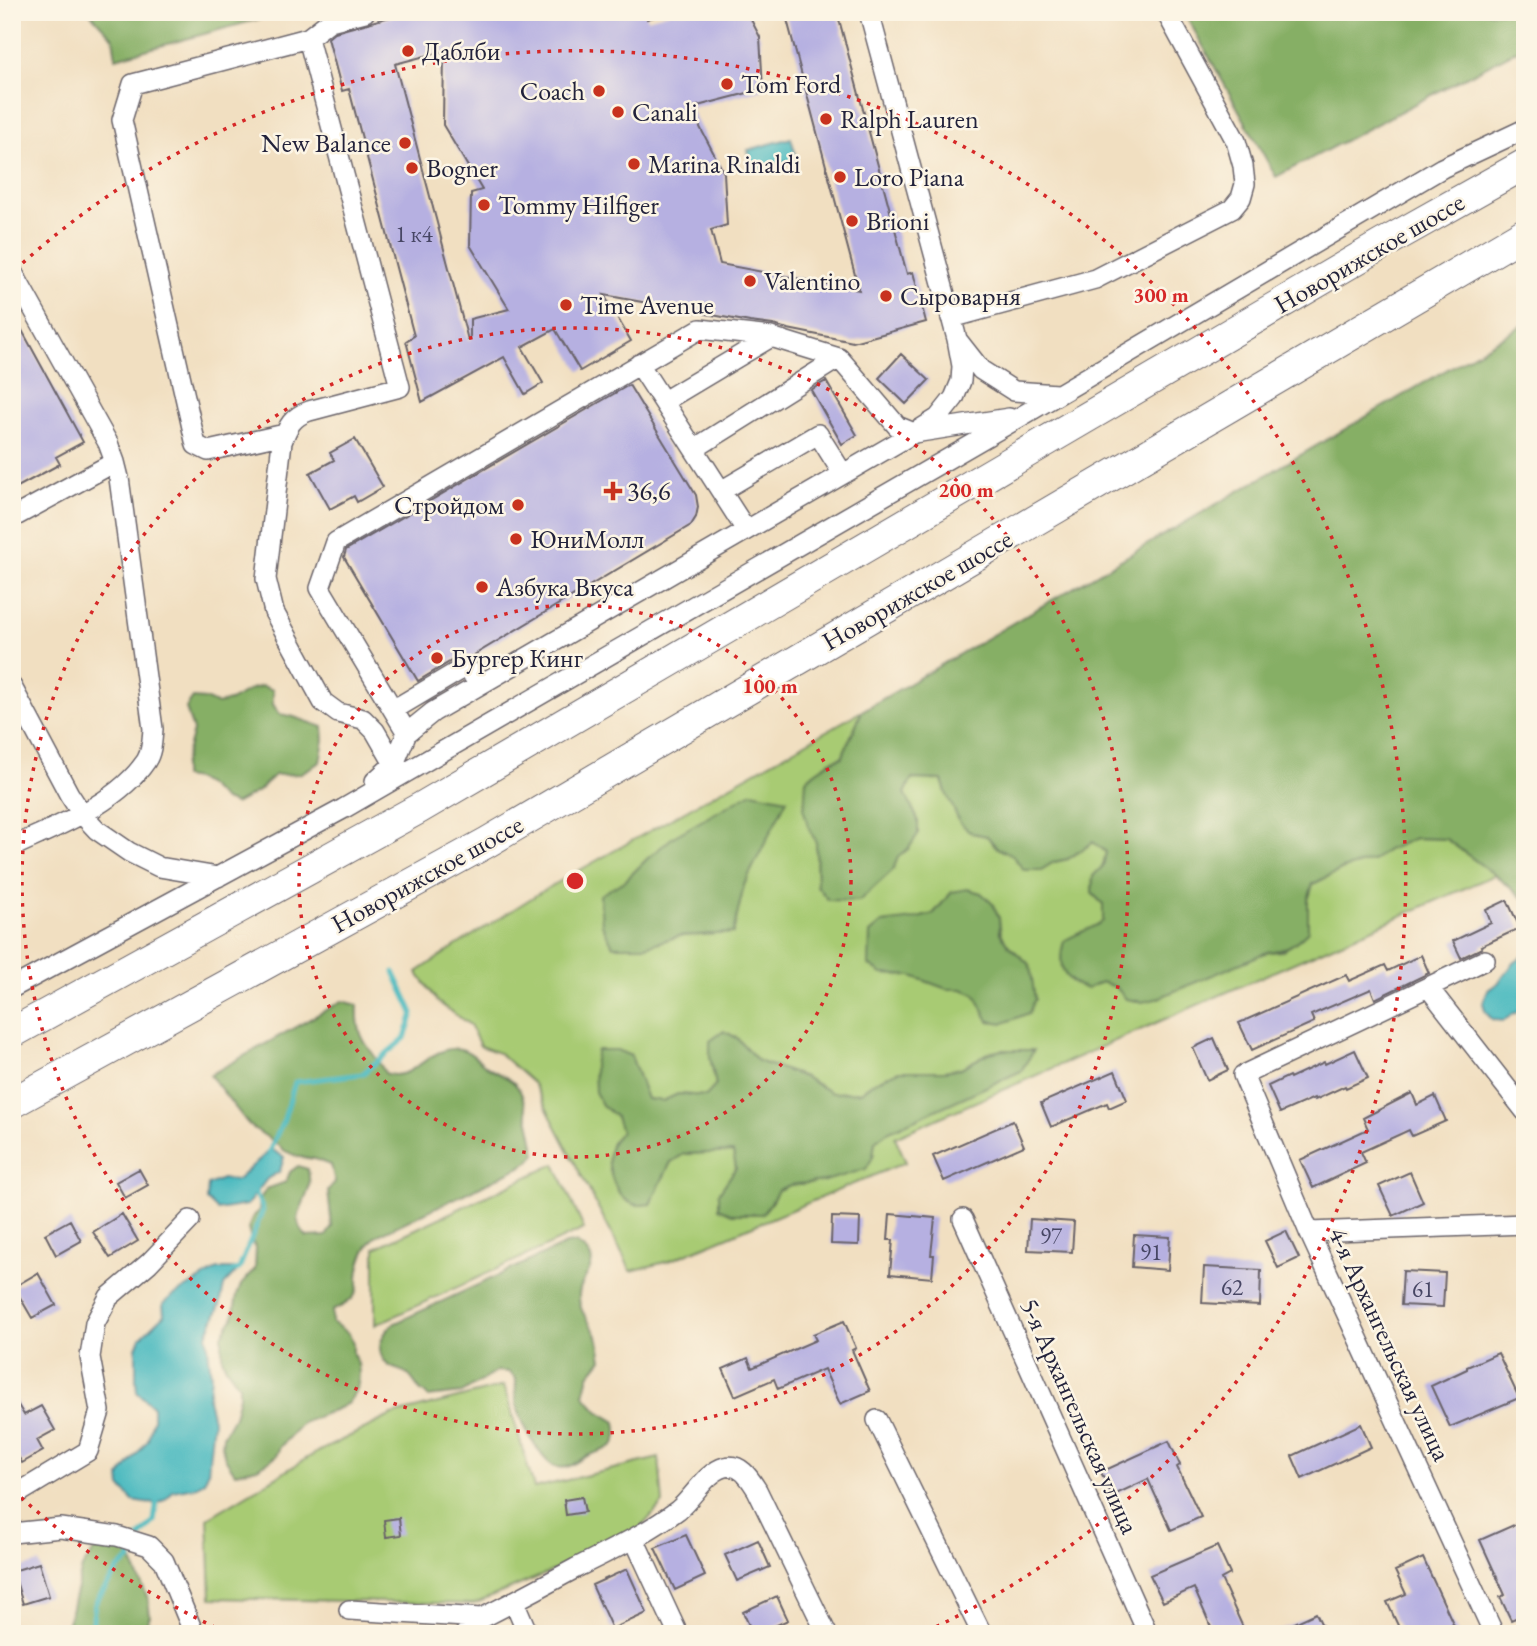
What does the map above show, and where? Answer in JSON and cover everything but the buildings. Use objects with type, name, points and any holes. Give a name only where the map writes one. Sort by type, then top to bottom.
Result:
[{"type":"highway","name":"Новорижское шоссе","points":[[12,1033],[420,808],[1381,244],[1525,164]]},
{"type":"highway","name":"Новорижское шоссе","points":[[12,1103],[486,843],[1525,233]]},
{"type":"street","points":[[285,434],[208,451],[196,445],[122,120],[133,84],[308,38],[330,21],[365,12]]},
{"type":"street","points":[[343,809],[394,764],[408,733],[433,712],[915,433],[938,418],[954,398],[961,381],[962,366],[957,339],[869,12]]},
{"type":"street","points":[[951,318],[1096,279],[1232,209],[1241,198],[1245,184],[1236,141],[1166,12]]},
{"type":"street","points":[[308,38],[400,387],[301,414],[289,424],[282,442],[266,579],[274,612],[323,702],[338,713],[363,719],[375,731],[394,764]]},
{"type":"street","points":[[12,988],[343,809],[1020,417],[1442,168],[1525,128]]},
{"type":"street","points":[[12,271],[108,443],[115,461],[153,729],[152,747],[146,761],[110,796],[82,814],[12,847]]},
{"type":"street","points":[[408,733],[320,588],[336,542],[700,329],[771,337],[839,358],[897,426],[915,433],[1020,417]]},
{"type":"street","points":[[664,401],[771,337]]},
{"type":"street","points":[[957,339],[981,370],[999,383],[1014,391],[1057,394]]},
{"type":"street","points":[[694,449],[839,358]]},
{"type":"street","points":[[639,364],[746,530]]},
{"type":"street","points":[[721,491],[818,433],[843,474]]},
{"type":"street","points":[[12,517],[115,461]]},
{"type":"street","points":[[393,710],[462,669],[470,671],[479,685]]},
{"type":"street","points":[[12,687],[69,794],[97,830],[129,852],[159,867],[218,877]]},
{"type":"street","points":[[1485,960],[1428,987],[1525,1111]]},
{"type":"street","name":"4-я Архангельская улица","points":[[1428,987],[1243,1075],[1310,1232],[1494,1634]]},
{"type":"street","name":"5-я Архангельская улица","points":[[963,1219],[1148,1634]]},
{"type":"street","points":[[19,1493],[88,1451],[100,1411],[90,1357],[95,1323],[108,1297],[149,1263],[190,1220]]},
{"type":"street","points":[[1310,1232],[1525,1224]]},
{"type":"street","points":[[877,1420],[982,1634]]},
{"type":"street","points":[[465,1634],[482,1618],[634,1539],[683,1506],[715,1472],[725,1467],[736,1467],[746,1473],[757,1490],[827,1634]]},
{"type":"street","points":[[12,1533],[61,1528],[117,1536],[149,1546],[164,1561],[194,1634]]},
{"type":"street","points":[[634,1539],[678,1634]]},
{"type":"street","points":[[514,1601],[528,1634]]},
{"type":"street","points":[[349,1610],[482,1618]]},
{"type":"green space","points":[[89,12],[285,12],[116,58],[113,38]]},
{"type":"green space","points":[[1184,12],[1525,12],[1525,46],[1276,177]]},
{"type":"green space","points":[[1525,324],[1525,900],[1446,839],[1415,838],[1387,850],[1374,860],[1343,869],[1313,884],[1308,900],[1308,931],[1290,946],[1267,952],[1156,999],[1142,1002],[1126,999],[1116,987],[1101,982],[1087,989],[1072,982],[1064,971],[1061,958],[1064,941],[1103,921],[1103,904],[1092,893],[1093,876],[1103,866],[1106,852],[1093,842],[1068,859],[1054,862],[1041,870],[1024,870],[1012,855],[997,848],[987,836],[972,833],[960,823],[942,780],[912,779],[905,793],[918,820],[918,834],[909,848],[898,857],[893,870],[859,901],[828,900],[817,886],[816,842],[804,811],[806,780],[823,766],[842,757],[862,711]]},
{"type":"green space","points":[[262,686],[273,690],[273,704],[279,714],[323,727],[324,740],[320,762],[299,774],[275,775],[257,792],[235,804],[224,800],[206,784],[183,777],[183,766],[193,731],[186,708],[193,698],[216,704],[230,701]]},
{"type":"green space","points":[[862,711],[842,757],[829,761],[808,826],[816,842],[817,886],[893,870],[898,857],[909,848],[918,820],[905,793],[911,779],[942,780],[947,795],[972,833],[987,836],[997,848],[1012,855],[1024,870],[1040,870],[1054,862],[1068,859],[1094,842],[1106,852],[1103,866],[1093,877],[1092,893],[1103,904],[1103,921],[1091,929],[1077,933],[1087,988],[1101,982],[1116,987],[1267,952],[1283,951],[1308,931],[1308,900],[1313,884],[1343,869],[1374,860],[1387,850],[1415,838],[1446,839],[1495,875],[895,1137],[906,1162],[669,1261],[631,1271],[534,1084],[499,1053],[480,1046],[470,1025],[438,1002],[417,972],[541,892]],"holes":[[[786,799],[744,885],[733,933],[679,936],[646,946],[626,880],[648,858]],[[952,892],[999,918],[1005,940],[1030,965],[976,994],[962,989],[947,989],[912,976],[914,919],[933,914]],[[737,1038],[758,1061],[804,1077],[832,1093],[861,1092],[872,1083],[899,1071],[945,1071],[961,1068],[989,1053],[1002,1050],[1033,1050],[1021,1071],[887,1132],[875,1141],[873,1157],[825,1181],[790,1185],[777,1190],[771,1203],[719,1193],[736,1168],[734,1152],[684,1154],[671,1162],[650,1204],[616,1117],[631,1056],[647,1099],[663,1101],[678,1094],[707,1096],[716,1085],[710,1057]]]},
{"type":"green space","points":[[752,792],[787,799],[744,885],[733,933],[679,936],[646,946],[613,946],[602,925],[600,895],[626,880],[673,837]]},
{"type":"green space","points":[[967,889],[981,893],[993,904],[999,918],[1000,933],[1008,945],[1030,965],[1035,999],[1029,1013],[1004,1023],[989,1021],[975,994],[962,989],[947,989],[912,976],[882,974],[869,965],[870,933],[882,923],[933,914],[952,892]]},
{"type":"green space","points":[[342,1001],[358,1005],[362,1036],[385,1073],[394,1075],[408,1072],[435,1054],[448,1049],[462,1049],[511,1080],[523,1097],[536,1154],[520,1167],[376,1236],[365,1250],[361,1261],[356,1293],[348,1303],[332,1311],[332,1322],[349,1334],[353,1344],[359,1374],[354,1394],[348,1403],[302,1423],[280,1447],[276,1456],[266,1463],[235,1473],[225,1458],[222,1446],[223,1436],[234,1417],[239,1385],[222,1358],[222,1335],[233,1318],[241,1285],[255,1269],[256,1248],[248,1229],[259,1210],[260,1199],[266,1189],[286,1182],[290,1172],[298,1166],[308,1169],[309,1180],[298,1218],[301,1230],[307,1237],[326,1236],[332,1227],[328,1191],[335,1182],[331,1165],[285,1151],[249,1125],[210,1075]]},
{"type":"green space","points":[[724,1031],[737,1038],[758,1061],[804,1077],[832,1093],[861,1092],[872,1083],[899,1071],[945,1071],[961,1068],[989,1053],[1002,1050],[1034,1050],[1021,1071],[887,1132],[875,1141],[873,1157],[866,1169],[825,1181],[790,1185],[778,1190],[762,1214],[732,1214],[719,1208],[719,1193],[736,1168],[733,1152],[684,1154],[671,1162],[650,1204],[633,1204],[626,1200],[612,1179],[609,1152],[614,1139],[621,1131],[616,1117],[602,1105],[595,1092],[594,1064],[597,1050],[617,1050],[631,1056],[647,1099],[663,1101],[678,1094],[706,1096],[716,1085],[710,1057],[710,1041]]},
{"type":"green space","points":[[555,1164],[584,1229],[375,1325],[375,1248]]},
{"type":"green space","points":[[576,1243],[591,1256],[592,1262],[581,1287],[579,1301],[599,1341],[602,1359],[589,1375],[584,1395],[598,1411],[616,1422],[617,1438],[606,1449],[569,1466],[557,1467],[544,1458],[531,1438],[518,1408],[516,1379],[509,1372],[497,1371],[462,1393],[428,1397],[408,1375],[390,1367],[382,1358],[381,1342],[393,1324],[566,1244]]},
{"type":"green space","points":[[504,1386],[534,1488],[659,1458],[663,1503],[636,1533],[474,1604],[211,1598],[208,1518],[316,1453],[392,1415]]},
{"type":"green space","points":[[99,1543],[133,1543],[131,1559],[148,1599],[150,1616],[142,1634],[65,1634],[82,1568]]},
{"type":"water","points":[[791,138],[797,159],[753,170],[748,150]]},
{"type":"water","points":[[1525,955],[1525,1009],[1512,1014],[1504,1021],[1493,1020],[1486,1013],[1483,1003],[1488,990]]},
{"type":"water","points":[[271,1149],[284,1157],[280,1171],[267,1179],[247,1205],[217,1210],[207,1200],[208,1185],[222,1179],[237,1180]]},
{"type":"water","points":[[218,1269],[239,1269],[224,1285],[220,1305],[207,1335],[211,1378],[208,1399],[213,1420],[208,1472],[204,1482],[195,1487],[173,1491],[160,1502],[150,1504],[133,1501],[121,1487],[120,1476],[148,1440],[153,1419],[153,1407],[137,1392],[136,1348],[140,1338],[164,1315],[163,1304]]},
{"type":"waterway","points":[[269,1152],[284,1119],[295,1082],[362,1074],[405,1038],[413,1013],[394,972]]},
{"type":"waterway","points":[[233,1271],[239,1269],[263,1210],[253,1187]]},
{"type":"waterway","points":[[140,1537],[154,1521],[157,1500]]},
{"type":"waterway","points":[[91,1634],[95,1603],[119,1568],[131,1559],[133,1544]]},
{"type":"place","name":"Даблби","points":[[408,51]]},
{"type":"place","name":"Tom Ford","points":[[727,84]]},
{"type":"place","name":"Coach","points":[[599,91]]},
{"type":"place","name":"Canali","points":[[618,112]]},
{"type":"place","name":"Ralph Lauren","points":[[826,119]]},
{"type":"place","name":"New Balance","points":[[405,143]]},
{"type":"place","name":"Marina Rinaldi","points":[[634,164]]},
{"type":"place","name":"Bogner","points":[[412,168]]},
{"type":"place","name":"Loro Piana","points":[[840,177]]},
{"type":"place","name":"Tommy Hilfiger","points":[[484,205]]},
{"type":"place","name":"Brioni","points":[[852,221]]},
{"type":"place","name":"Valentino","points":[[750,281]]},
{"type":"place","name":"Сыроварня","points":[[886,296]]},
{"type":"place","name":"Time Avenue","points":[[566,305]]},
{"type":"place","name":"36,6","points":[[613,491]]},
{"type":"place","name":"Стройдом","points":[[518,505]]},
{"type":"place","name":"ЮниМолл","points":[[516,539]]},
{"type":"place","name":"Азбука Вкуса","points":[[482,587]]},
{"type":"place","name":"Бургер Кинг","points":[[437,658]]}]
